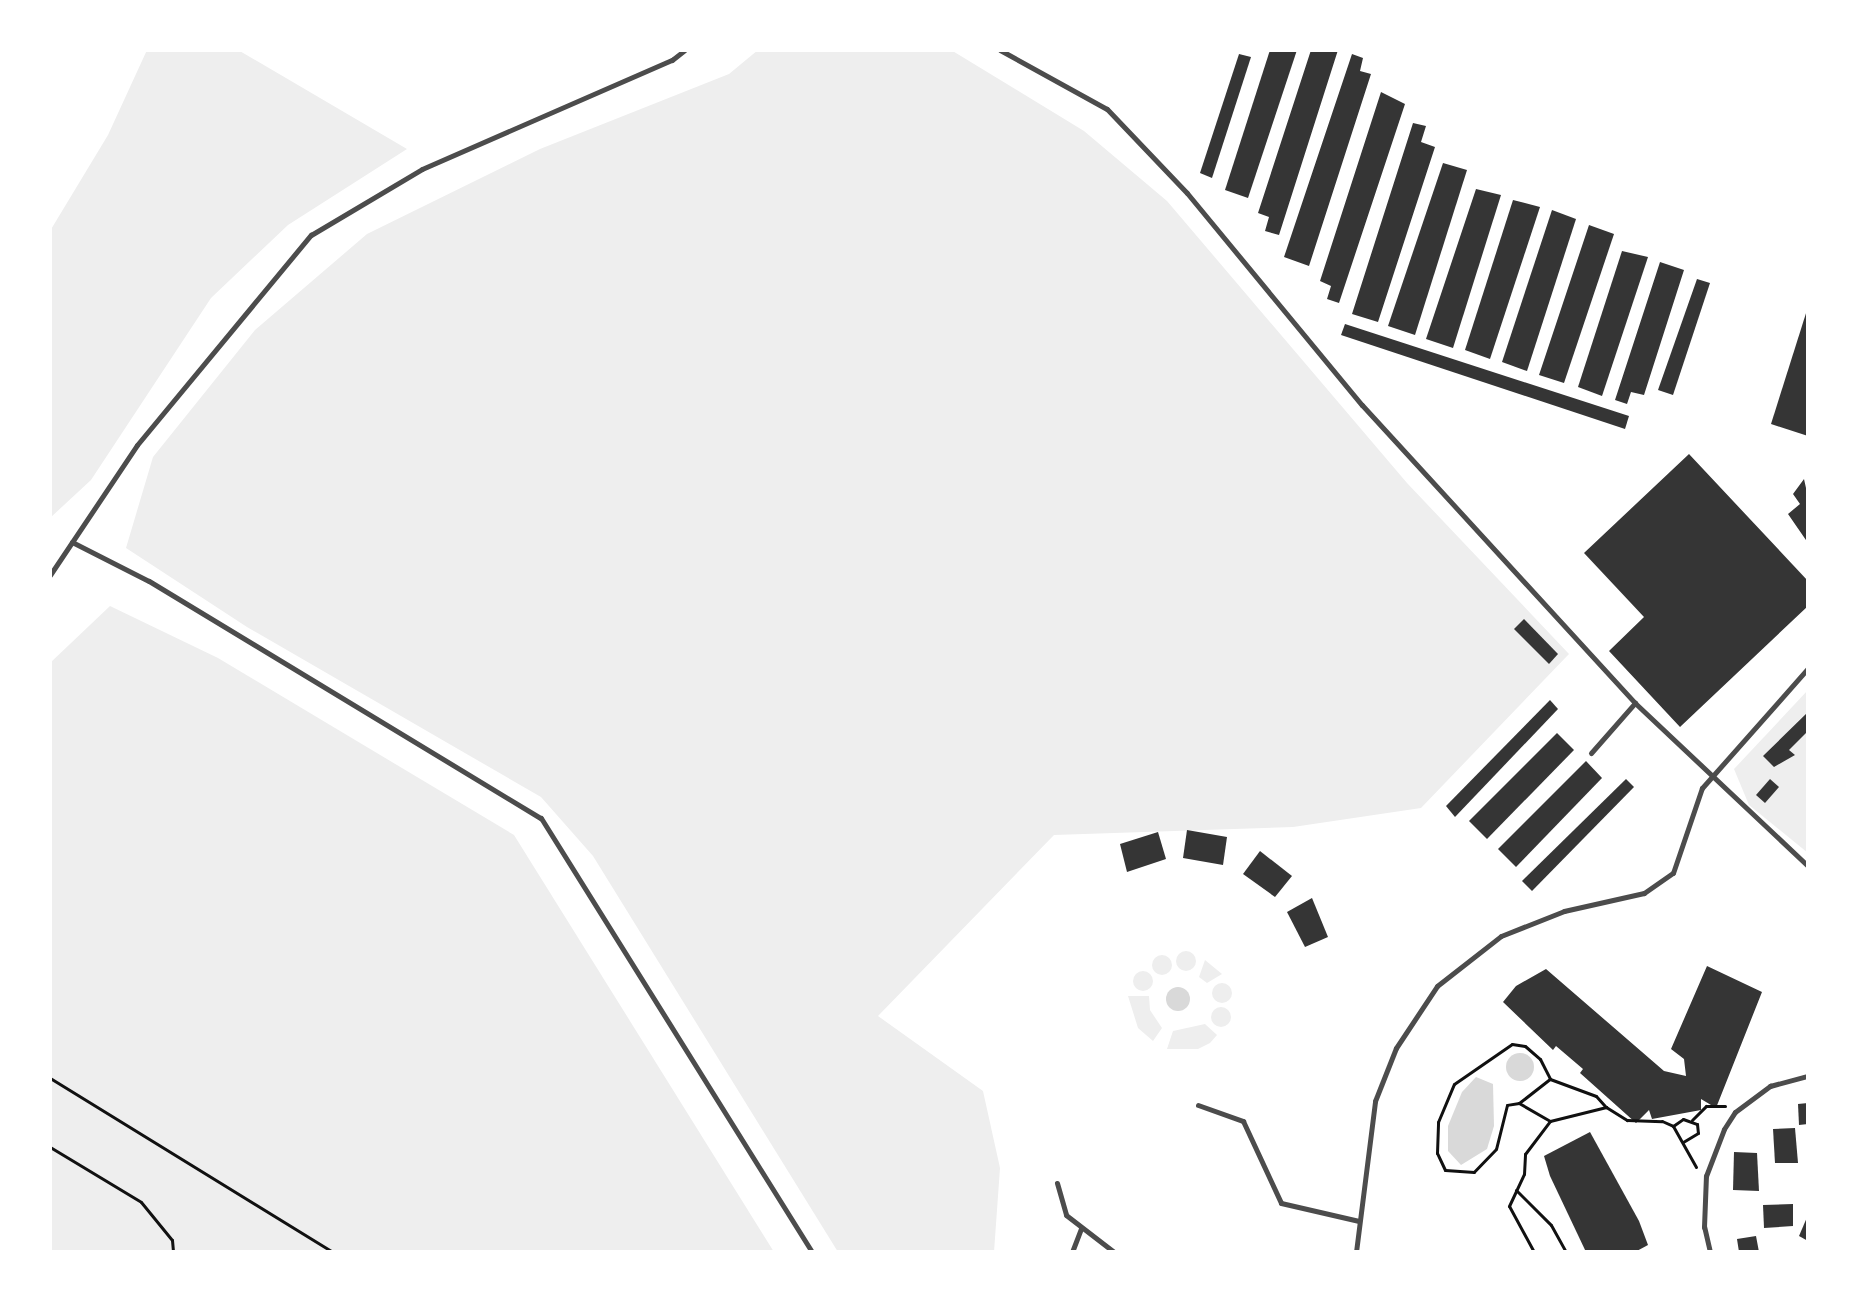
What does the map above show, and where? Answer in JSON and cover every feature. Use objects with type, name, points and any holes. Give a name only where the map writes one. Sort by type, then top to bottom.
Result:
[{"type":"lane","points":[[50,575],[137,445],[311,235],[422,169],[672,60],[685,50]]},
{"type":"lane","points":[[1000,50],[1107,109],[1187,193],[1362,405],[1635,703],[1808,866]]},
{"type":"lane","points":[[72,542],[149,581],[541,818],[812,1252]]},
{"type":"lane","points":[[1356,1252],[1375,1101],[1396,1048],[1437,986],[1501,936],[1564,911],[1644,893],[1673,873],[1710,776],[1808,668]]},
{"type":"lane","points":[[1591,753],[1635,703]]},
{"type":"lane","points":[[1710,1252],[1703,1208],[1707,1172],[1735,1112],[1770,1086],[1808,1076]]},
{"type":"lane","points":[[1198,1105],[1243,1121],[1281,1203],[1359,1221]]},
{"type":"lane","points":[[1057,1183],[1066,1215],[1114,1252]]},
{"type":"lane","points":[[1072,1252],[1081,1228]]},
{"type":"path","points":[[1550,1079],[1519,1103],[1507,1105],[1496,1149],[1487,1163],[1474,1172],[1445,1170],[1437,1153],[1438,1122],[1454,1084],[1469,1069],[1512,1044],[1525,1046],[1540,1059],[1550,1079],[1596,1096],[1606,1107],[1627,1120],[1673,1126],[1691,1120],[1715,1103],[1735,1112]]},
{"type":"path","points":[[50,1078],[333,1252]]},
{"type":"path","points":[[1519,1103],[1550,1121]]},
{"type":"path","points":[[1534,1252],[1513,1220],[1509,1206],[1525,1154],[1550,1121],[1606,1107]]},
{"type":"path","points":[[1683,1142],[1698,1133],[1691,1120]]},
{"type":"path","points":[[1673,1126],[1675,1138],[1683,1142],[1696,1167],[1707,1172]]},
{"type":"path","points":[[50,1147],[141,1202],[172,1240],[173,1252]]},
{"type":"path","points":[[1516,1190],[1551,1225],[1566,1252]]},
{"type":"shaded area","points":[[147,50],[238,50],[407,149],[288,225],[211,298],[91,480],[50,518],[50,231],[108,135]]},
{"type":"shaded area","points":[[758,50],[951,50],[1084,131],[1167,201],[1407,483],[1569,654],[1421,808],[1293,827],[1054,835],[878,1016],[983,1091],[1000,1168],[994,1252],[838,1252],[593,856],[541,797],[247,627],[126,548],[153,457],[255,330],[367,234],[540,149],[729,74]]},
{"type":"shaded area","points":[[110,606],[218,658],[514,835],[774,1252],[50,1252],[50,663]]},
{"type":"shaded area","points":[[1808,690],[1808,853],[1749,805],[1734,769]]},
{"type":"shaded area","points":[[1186,951],[1193,954],[1196,961],[1193,968],[1186,971],[1179,968],[1176,961],[1179,954]]},
{"type":"shaded area","points":[[1162,955],[1169,958],[1172,965],[1169,972],[1162,975],[1155,972],[1152,965],[1155,958]]},
{"type":"shaded area","points":[[1205,960],[1222,974],[1207,983],[1199,977]]},
{"type":"shaded area","points":[[1143,971],[1150,974],[1153,981],[1150,988],[1143,991],[1136,988],[1133,981],[1136,974]]},
{"type":"shaded area","points":[[1218,983],[1226,983],[1232,993],[1226,1003],[1218,1003],[1212,997],[1212,989]]},
{"type":"shaded area","points":[[1178,987],[1187,990],[1190,999],[1187,1008],[1178,1011],[1169,1008],[1166,999],[1169,990]]},
{"type":"shaded area","points":[[1128,996],[1149,996],[1150,1010],[1162,1028],[1153,1041],[1138,1028]]},
{"type":"shaded area","points":[[1221,1007],[1228,1010],[1231,1017],[1228,1024],[1221,1027],[1214,1024],[1211,1017],[1214,1010]]},
{"type":"shaded area","points":[[1205,1024],[1217,1035],[1210,1043],[1198,1049],[1167,1049],[1173,1031]]},
{"type":"shaded area","points":[[1520,1053],[1530,1057],[1534,1067],[1530,1077],[1520,1081],[1510,1077],[1506,1067],[1510,1057]]},
{"type":"shaded area","points":[[1476,1077],[1493,1084],[1494,1126],[1487,1149],[1461,1165],[1448,1151],[1448,1126],[1462,1092]]},
{"type":"building","points":[[1270,50],[1297,50],[1248,198],[1225,190]]},
{"type":"building","points":[[1311,50],[1338,50],[1279,235],[1265,231],[1269,217],[1258,213]]},
{"type":"building","points":[[1239,54],[1251,57],[1212,178],[1200,173]]},
{"type":"building","points":[[1352,54],[1363,58],[1360,71],[1371,74],[1309,266],[1284,257]]},
{"type":"building","points":[[1381,92],[1405,104],[1339,303],[1327,299],[1331,286],[1320,281]]},
{"type":"building","points":[[1413,123],[1426,126],[1421,142],[1435,147],[1378,322],[1352,314]]},
{"type":"building","points":[[1443,163],[1467,170],[1415,335],[1388,326]]},
{"type":"building","points":[[1476,189],[1501,195],[1453,348],[1426,339]]},
{"type":"building","points":[[1513,200],[1540,207],[1490,359],[1465,350]]},
{"type":"building","points":[[1552,210],[1576,219],[1527,371],[1502,362]]},
{"type":"building","points":[[1589,225],[1614,234],[1564,383],[1539,375]]},
{"type":"building","points":[[1622,251],[1648,257],[1602,396],[1578,387]]},
{"type":"building","points":[[1660,262],[1684,270],[1644,395],[1631,392],[1627,404],[1615,400]]},
{"type":"building","points":[[1697,279],[1710,283],[1673,395],[1658,390]]},
{"type":"building","points":[[1808,310],[1808,436],[1771,424]]},
{"type":"building","points":[[1345,324],[1629,416],[1625,429],[1341,335]]},
{"type":"building","points":[[1689,454],[1808,581],[1808,606],[1680,727],[1609,651],[1644,617],[1584,553]]},
{"type":"building","points":[[1804,479],[1808,497],[1808,543],[1788,514],[1800,504],[1793,494]]},
{"type":"building","points":[[1524,619],[1558,654],[1549,664],[1514,629]]},
{"type":"building","points":[[1550,700],[1558,709],[1455,817],[1446,806]]},
{"type":"building","points":[[1808,712],[1808,731],[1789,750],[1795,755],[1774,767],[1763,756]]},
{"type":"building","points":[[1557,733],[1574,750],[1487,839],[1469,821]]},
{"type":"building","points":[[1586,761],[1602,778],[1516,867],[1498,849]]},
{"type":"building","points":[[1626,779],[1634,787],[1532,891],[1522,881]]},
{"type":"building","points":[[1770,779],[1779,787],[1765,803],[1756,795]]},
{"type":"building","points":[[1187,830],[1227,837],[1223,865],[1183,858]]},
{"type":"building","points":[[1158,832],[1166,859],[1127,872],[1120,844]]},
{"type":"building","points":[[1260,851],[1292,876],[1275,897],[1243,874]]},
{"type":"building","points":[[1312,898],[1328,937],[1305,947],[1287,912]]},
{"type":"building","points":[[1707,966],[1762,992],[1716,1108],[1701,1099],[1701,1110],[1652,1119],[1649,1110],[1636,1123],[1580,1073],[1583,1069],[1556,1046],[1553,1050],[1503,1002],[1516,986],[1546,969],[1664,1071],[1686,1076],[1684,1059],[1671,1049]]},
{"type":"building","points":[[1808,1103],[1808,1124],[1799,1125],[1798,1104]]},
{"type":"building","points":[[1795,1128],[1798,1163],[1775,1163],[1773,1129]]},
{"type":"building","points":[[1590,1132],[1639,1221],[1648,1245],[1635,1252],[1586,1252],[1550,1176],[1544,1156]]},
{"type":"building","points":[[1734,1152],[1757,1153],[1759,1191],[1733,1190]]},
{"type":"building","points":[[1793,1204],[1793,1226],[1764,1228],[1763,1205]]},
{"type":"building","points":[[1808,1215],[1808,1241],[1799,1236]]},
{"type":"building","points":[[1756,1236],[1759,1252],[1739,1252],[1737,1239]]}]
